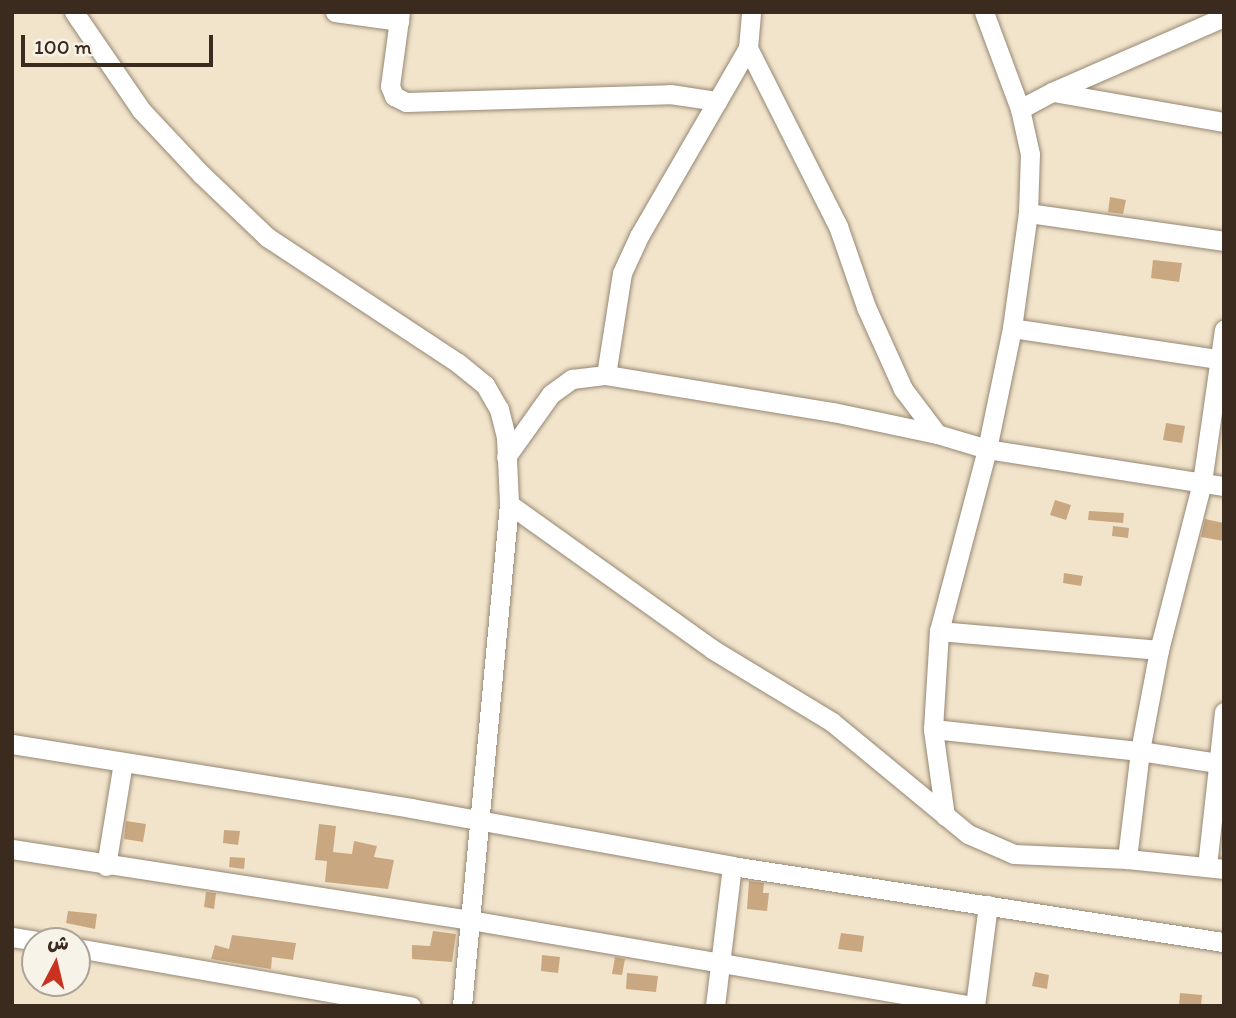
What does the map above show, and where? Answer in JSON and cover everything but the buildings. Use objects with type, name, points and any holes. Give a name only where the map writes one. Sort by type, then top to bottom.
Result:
[{"type":"street","points":[[74,12],[141,110],[202,176],[267,237],[458,363],[485,385],[499,409],[506,437],[509,504],[463,1006]]},
{"type":"street","points":[[335,12],[400,16],[390,86],[394,96],[406,102],[670,94],[717,101]]},
{"type":"street","points":[[606,375],[622,273],[639,236],[748,48],[751,12]]},
{"type":"street","points":[[945,816],[933,729],[939,631],[988,449],[1012,328],[1028,213],[1030,154],[1020,109],[986,14]]},
{"type":"street","points":[[1020,109],[1052,92],[1224,17]]},
{"type":"street","points":[[748,48],[838,226],[866,307],[903,389],[937,434]]},
{"type":"street","points":[[1052,92],[1224,122]]},
{"type":"street","points":[[1028,213],[1224,242]]},
{"type":"street","points":[[1012,328],[1222,359]]},
{"type":"street","points":[[1127,859],[1140,751],[1159,650],[1202,482],[1222,359],[1224,330]]},
{"type":"street","points":[[506,457],[551,394],[572,379],[606,375],[833,412],[937,434],[988,449],[1224,486]]},
{"type":"street","points":[[509,504],[712,649],[832,722],[968,834],[1014,854],[1127,859],[1215,868],[1224,712]]},
{"type":"street","points":[[939,631],[1159,650]]},
{"type":"street","points":[[933,729],[1140,751],[1220,764]]},
{"type":"street","points":[[12,744],[481,821],[732,866],[1224,942]]},
{"type":"street","points":[[106,866],[123,762]]},
{"type":"street","points":[[12,849],[106,866],[470,920],[974,1006],[988,905]]},
{"type":"street","points":[[715,1006],[732,866]]},
{"type":"street","points":[[91,950],[411,1006]]}]
